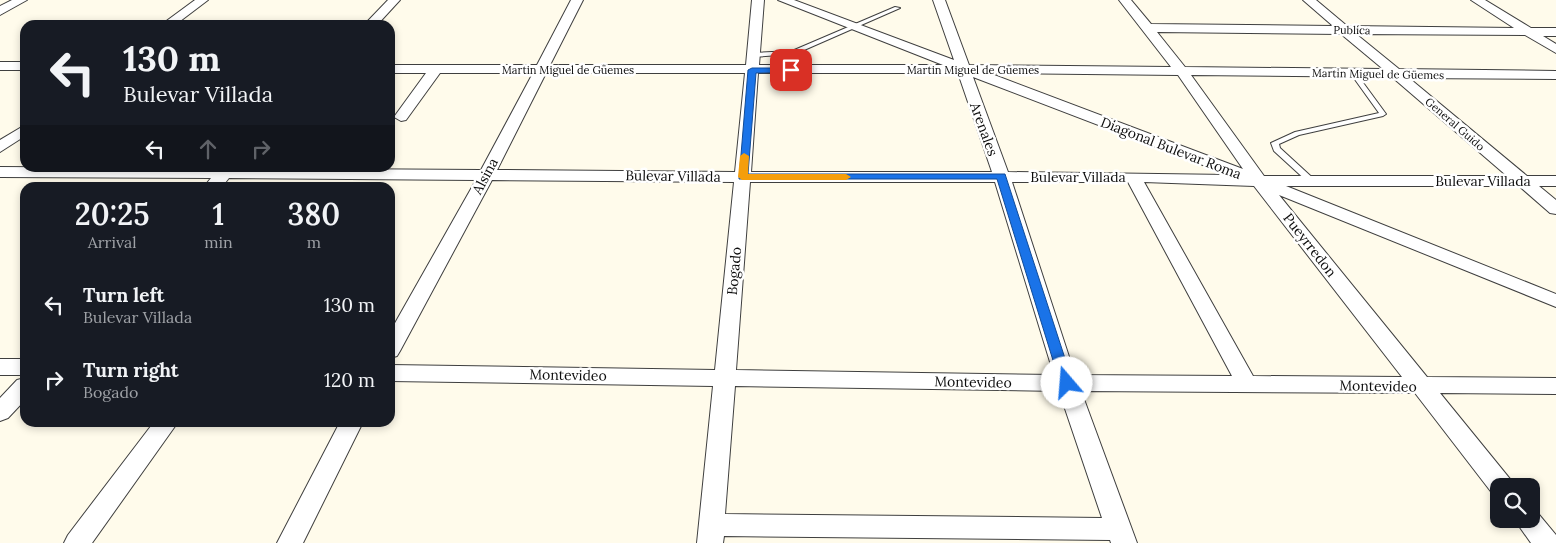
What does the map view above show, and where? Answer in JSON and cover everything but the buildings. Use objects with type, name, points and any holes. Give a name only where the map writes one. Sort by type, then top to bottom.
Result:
[{"type":"street","points":[[0,11],[20,0]]},
{"type":"street","points":[[174,20],[202,0]]},
{"type":"street","points":[[375,20],[394,0]]},
{"type":"street","name":"Alsina","points":[[395,342],[487,174],[539,70],[577,0]]},
{"type":"street","name":"Bogado","points":[[711,534],[758,0]]},
{"type":"street","name":"Diagonal Bulevar Roma","points":[[784,0],[1259,181],[1556,301]]},
{"type":"street","name":"Arenales","points":[[939,0],[1002,176],[1067,383],[1122,536]]},
{"type":"street","name":"Pueyrredon","points":[[1124,0],[1182,72],[1259,181],[1495,478]]},
{"type":"street","name":"General Guido","points":[[1308,0],[1556,209]]},
{"type":"street","points":[[1478,0],[1556,49]]},
{"type":"street","name":"Publica","points":[[1148,28],[1556,32]]},
{"type":"street","name":"Martin Miguel de Güemes","points":[[395,69],[539,70],[753,62],[963,69],[1556,75]]},
{"type":"street","points":[[0,66],[20,66]]},
{"type":"street","points":[[400,117],[436,69]]},
{"type":"street","points":[[0,147],[20,133]]},
{"type":"street","points":[[2,172],[20,164]]},
{"type":"street","name":"Bulevar Villada","points":[[2,172],[20,172]]},
{"type":"street","points":[[216,182],[225,172]]},
{"type":"street","name":"Bulevar Villada","points":[[357,172],[742,177],[1133,177],[1259,181],[1556,181]]},
{"type":"street","points":[[1133,177],[1247,384]]},
{"type":"street","points":[[0,367],[20,367]]},
{"type":"street","name":"Montevideo","points":[[395,373],[1067,383],[1556,386]]},
{"type":"street","points":[[0,412],[20,391]]},
{"type":"street","points":[[77,543],[163,427]]},
{"type":"street","points":[[290,543],[349,427]]},
{"type":"street","points":[[1535,528],[1547,543]]},
{"type":"street","points":[[711,534],[1122,536]]},
{"type":"lane","points":[[753,62],[793,53],[897,8]]},
{"type":"lane","points":[[1312,181],[1277,148],[1275,143],[1297,134],[1382,114],[1354,74]]},
{"type":"slow traffic","points":[[744,156],[742,177],[846,177]]},
{"type":"route","points":[[791,70],[752,70],[742,177],[1002,176],[1067,383]]}]
